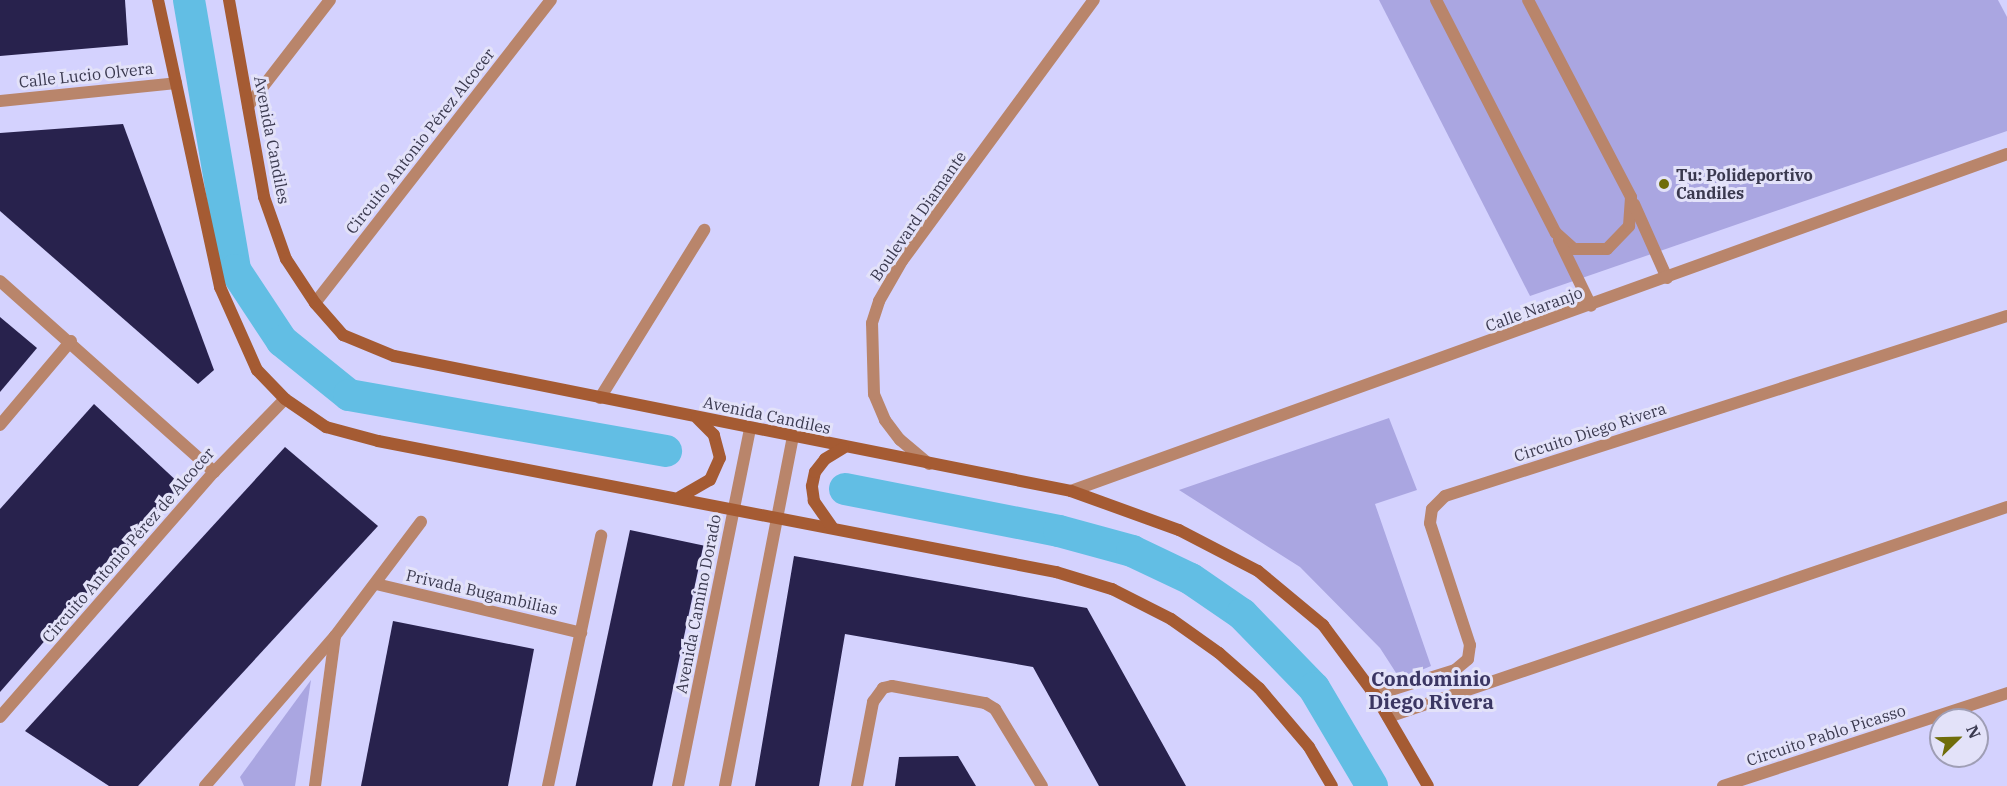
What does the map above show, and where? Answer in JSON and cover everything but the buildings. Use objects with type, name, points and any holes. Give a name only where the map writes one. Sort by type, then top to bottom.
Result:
[{"type":"main road","points":[[158,0],[220,287],[257,370],[285,399],[326,427],[378,441],[734,509],[781,511],[832,527],[1056,572],[1112,589],[1170,619],[1219,653],[1259,688],[1309,747],[1332,786]]},
{"type":"main road","name":"Avenida Candiles","points":[[229,0],[264,197],[286,259],[315,303],[343,335],[394,356],[750,429],[792,443],[843,448],[1071,491],[1179,530],[1258,571],[1323,625],[1375,695],[1428,786]]},
{"type":"main road","points":[[680,497],[710,480],[720,458],[714,435],[697,418]]},
{"type":"main road","points":[[832,527],[814,501],[812,486],[815,472],[825,459],[843,448]]},
{"type":"street","points":[[248,106],[330,0]]},
{"type":"street","name":"Circuito Antonio Pérez Alcocer","points":[[315,303],[551,0]]},
{"type":"street","name":"Boulevard Diamante","points":[[930,465],[900,440],[885,420],[874,394],[872,323],[879,301],[903,261],[1094,0]]},
{"type":"street","points":[[1436,0],[1591,306]]},
{"type":"street","points":[[1528,0],[1631,197],[1667,278]]},
{"type":"street","name":"Calle Lucio Olvera","points":[[0,101],[176,83]]},
{"type":"street","name":"Calle Naranjo","points":[[1071,491],[1591,306],[2007,154]]},
{"type":"street","points":[[1556,234],[1574,249],[1607,249],[1629,226],[1631,197]]},
{"type":"street","points":[[600,398],[704,230]]},
{"type":"street","points":[[0,281],[71,341],[214,471]]},
{"type":"street","name":"Circuito Diego Rivera","points":[[1375,695],[1455,670],[1468,659],[1470,645],[1430,523],[1432,509],[1445,496],[2007,316]]},
{"type":"street","points":[[0,425],[71,341]]},
{"type":"street","name":"Circuito Antonio Pérez de Alcocer","points":[[0,717],[214,471],[285,399]]},
{"type":"street","name":"Avenida Camino Dorado","points":[[678,786],[750,429]]},
{"type":"street","points":[[725,786],[781,511],[792,443]]},
{"type":"street","points":[[1388,717],[2007,507]]},
{"type":"street","points":[[205,786],[335,636],[421,522]]},
{"type":"street","points":[[548,786],[601,536]]},
{"type":"street","name":"Privada Bugambilias","points":[[376,584],[581,633]]},
{"type":"street","points":[[315,786],[335,636]]},
{"type":"street","points":[[856,786],[873,702],[883,688],[892,686],[985,703],[995,709],[1041,786]]},
{"type":"street","name":"Circuito Pablo Picasso","points":[[1724,786],[2007,693]]},
{"type":"shaded area","name":"Tu: Polideportivo Candiles","points":[[1379,0],[1998,0],[2007,17],[2007,131],[1530,296]]},
{"type":"shaded area","points":[[1389,418],[1417,490],[1375,504],[1431,666],[1400,679],[1380,648],[1300,567],[1179,490]]},
{"type":"shaded area","points":[[311,680],[295,786],[244,786],[240,777]]},
{"type":"waterway","points":[[189,0],[235,270],[282,341],[349,395],[666,451]]},
{"type":"waterway","points":[[845,489],[1059,531],[1132,551],[1191,579],[1242,614],[1314,688],[1372,786]]},
{"type":"place","name":"Tu: Polideportivo Candiles","points":[[1664,184]]},
{"type":"district","name":"Condominio Diego Rivera","points":[[1431,690]]}]
